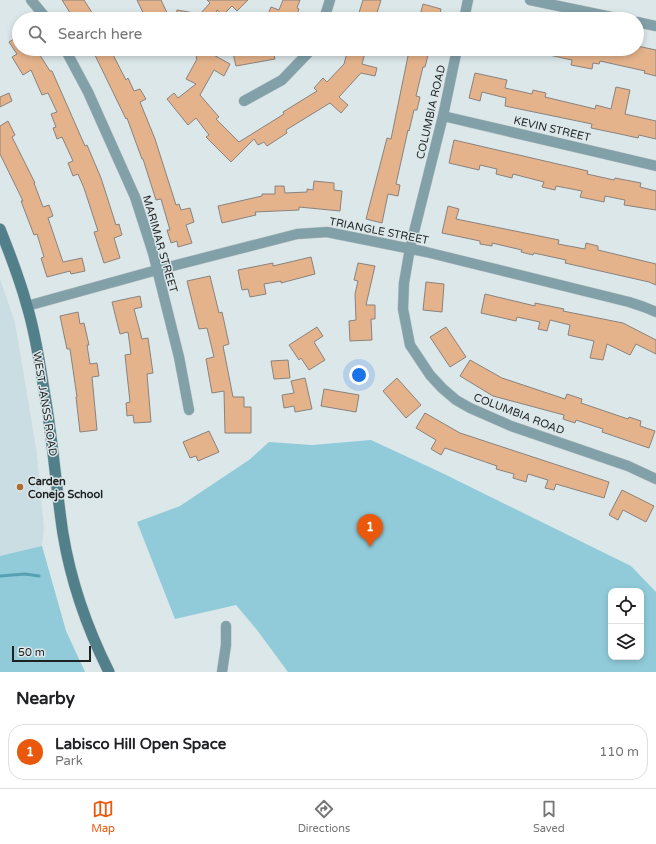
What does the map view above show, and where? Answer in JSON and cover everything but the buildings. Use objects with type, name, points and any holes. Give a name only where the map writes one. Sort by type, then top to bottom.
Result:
[{"type":"main road","name":"WEST JANSS ROAD","points":[[0,229],[27,306],[45,396],[63,534],[70,567],[88,626],[109,672]]},
{"type":"street","points":[[31,0],[41,12]]},
{"type":"street","points":[[326,12],[330,0]]},
{"type":"street","points":[[465,12],[468,0]]},
{"type":"street","points":[[530,0],[588,12]]},
{"type":"street","points":[[644,23],[656,26]]},
{"type":"street","name":"MARIMAR STREET","points":[[69,56],[88,92],[135,197],[153,253],[179,357],[189,410]]},
{"type":"street","points":[[244,101],[282,80],[305,56]]},
{"type":"street","name":"COLUMBIA ROAD","points":[[456,56],[410,248],[404,283],[403,309],[410,345],[430,375],[456,400],[484,415],[511,426],[628,466],[656,479]]},
{"type":"street","name":"KEVIN STREET","points":[[443,116],[656,166]]},
{"type":"street","name":"TRIANGLE STREET","points":[[27,306],[157,270],[297,234],[327,232],[410,248],[629,302],[644,306],[656,312]]},
{"type":"street","points":[[222,672],[226,645],[226,626]]},
{"type":"shaded area","name":"Carden Conejo School","points":[[0,279],[15,323],[36,447],[44,528],[42,546],[66,631],[85,672],[0,672]]},
{"type":"shaded area","points":[[371,440],[440,472],[631,566],[656,592],[656,672],[288,672],[257,630],[236,605],[175,619],[137,522],[180,506],[249,460],[269,442],[312,445]]},
{"type":"shaded area","points":[[42,546],[66,631],[85,672],[0,672],[0,556]]},
{"type":"waterway","points":[[0,576],[25,574],[39,576]]},
{"type":"place","name":"Carden Conejo School","points":[[20,487]]},
{"type":"place","name":"Labisco Hill Open Space","points":[[370,547]]}]
